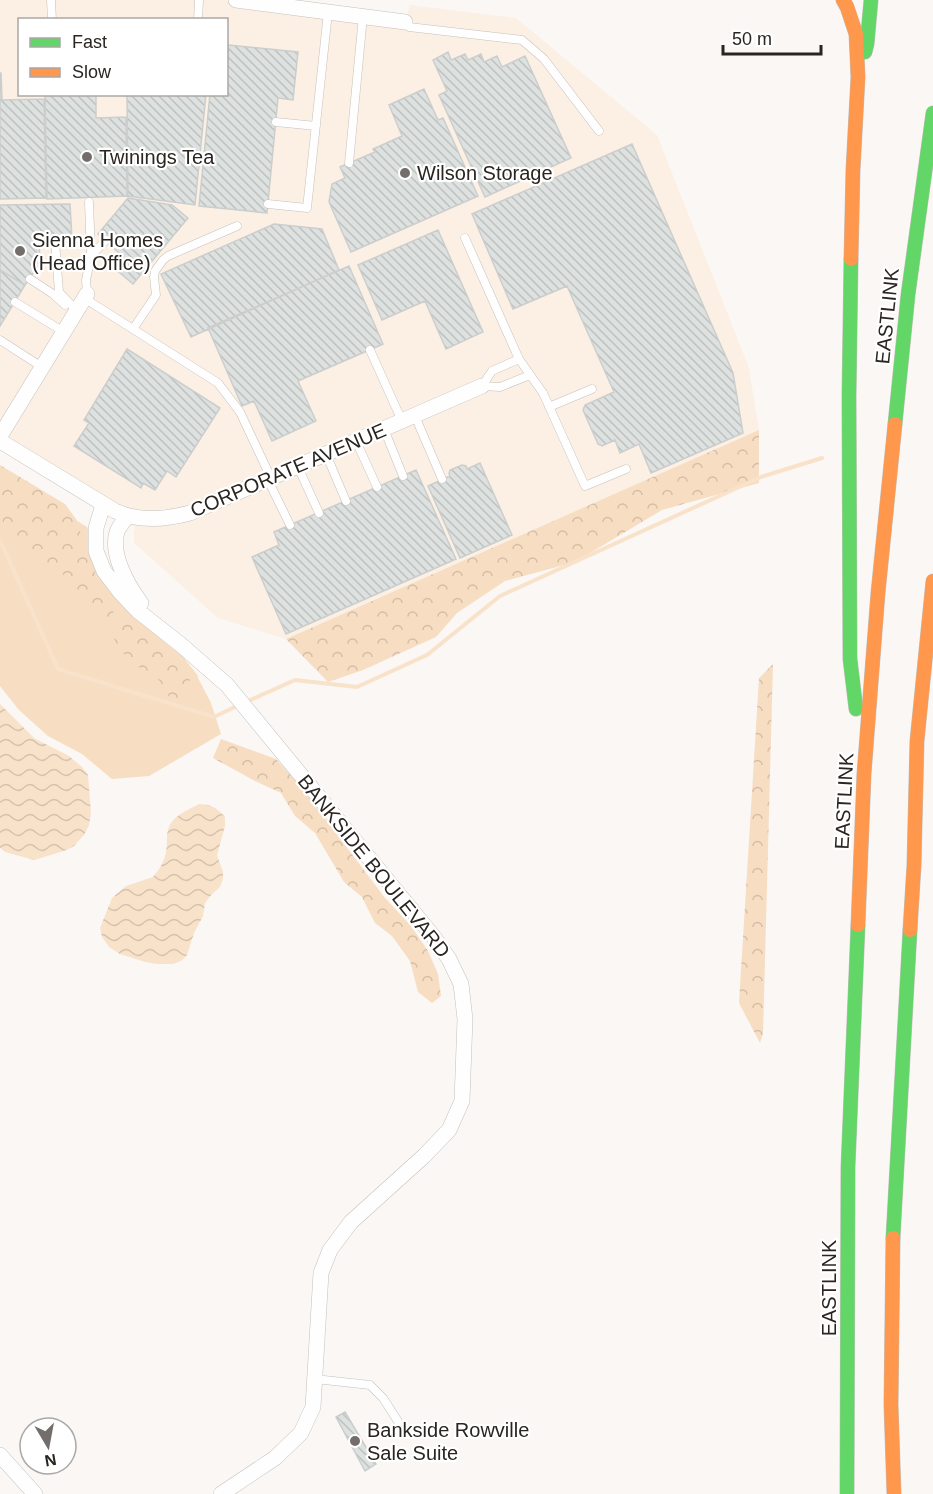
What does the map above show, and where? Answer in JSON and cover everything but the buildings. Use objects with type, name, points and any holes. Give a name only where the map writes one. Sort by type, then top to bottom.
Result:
[{"type":"highway","points":[[843,0],[856,34],[858,77],[850,293],[850,659],[864,774]]},
{"type":"highway","points":[[858,77],[867,44],[871,0]]},
{"type":"highway","name":"EASTLINK","points":[[847,1494],[849,1167],[864,774],[878,593],[908,295],[933,113]]},
{"type":"highway","points":[[894,1494],[891,1405],[893,1222],[914,865],[917,741],[933,581]]},
{"type":"highway","points":[[914,865],[928,800]]},
{"type":"street","points":[[236,0],[405,22]]},
{"type":"street","points":[[0,439],[81,304]]},
{"type":"street","name":"CORPORATE AVENUE","points":[[0,439],[104,505],[128,516],[154,519],[190,513],[482,386]]},
{"type":"street","name":"BANKSIDE BOULEVARD","points":[[104,505],[96,528],[96,551],[104,571],[138,611],[227,685],[433,936],[449,958],[461,984],[465,1019],[462,1101],[449,1130],[424,1156],[351,1222],[330,1250],[321,1273],[313,1407],[301,1433],[275,1458],[221,1494]]},
{"type":"street","name":"BANKSIDE BOULEVARD","points":[[128,516],[117,534],[116,543],[120,565],[132,591],[159,627]]},
{"type":"street","points":[[0,1455],[35,1494]]},
{"type":"lane","points":[[51,0],[52,18]]},
{"type":"lane","points":[[198,18],[199,0]]},
{"type":"lane","points":[[268,204],[307,208],[328,12]]},
{"type":"lane","points":[[349,164],[363,16]]},
{"type":"lane","points":[[405,22],[409,27],[522,40],[544,59],[599,131]]},
{"type":"lane","points":[[276,122],[316,126]]},
{"type":"lane","points":[[81,304],[91,256],[89,202]]},
{"type":"lane","points":[[133,329],[156,295],[154,274],[163,260],[237,226]]},
{"type":"lane","points":[[465,238],[519,359],[543,393],[585,486],[626,469]]},
{"type":"lane","points":[[91,256],[106,240]]},
{"type":"lane","points":[[55,241],[59,292],[133,329],[218,383],[240,412],[290,525]]},
{"type":"lane","points":[[30,279],[53,294],[81,304]]},
{"type":"lane","points":[[15,302],[64,332]]},
{"type":"lane","points":[[0,340],[42,367]]},
{"type":"lane","points":[[370,350],[442,479]]},
{"type":"lane","points":[[482,386],[492,371],[519,359]]},
{"type":"lane","points":[[482,386],[500,387],[530,375]]},
{"type":"lane","points":[[549,407],[592,389]]},
{"type":"lane","points":[[384,429],[404,476]]},
{"type":"lane","points":[[356,441],[377,487]]},
{"type":"lane","points":[[326,454],[346,501]]},
{"type":"lane","points":[[298,466],[319,513]]},
{"type":"lane","points":[[315,1379],[370,1385],[383,1398],[399,1423]]},
{"type":"shaded area","points":[[0,0],[236,0],[405,21],[410,5],[516,18],[657,135],[749,368],[759,430],[286,639],[218,618],[134,543],[134,527],[108,508],[0,441]]},
{"type":"green space","points":[[759,430],[759,483],[662,510],[575,562],[505,581],[457,613],[436,637],[363,670],[328,682],[286,639]]},
{"type":"green space","points":[[0,465],[65,504],[76,519],[91,564],[116,618],[127,613],[158,641],[184,656],[191,686],[188,706],[171,700],[155,674],[146,673],[119,650],[104,616],[81,599],[60,570],[39,560],[10,532],[0,517]]},
{"type":"green space","points":[[0,473],[87,527],[132,613],[183,657],[199,677],[197,676],[211,703],[221,734],[149,776],[112,779],[82,754],[48,736],[19,710],[0,686]]},
{"type":"green space","points":[[773,664],[763,1033],[760,1043],[739,1003],[759,678]]},
{"type":"green space","points":[[221,739],[276,759],[302,788],[385,898],[411,926],[428,951],[438,974],[441,996],[432,1003],[418,992],[410,961],[392,936],[375,923],[362,897],[344,882],[315,833],[295,816],[281,793],[213,758]]},
{"type":"water","points":[[0,704],[34,738],[69,756],[88,775],[91,813],[89,825],[74,846],[64,851],[34,860],[5,852],[0,848]]},
{"type":"water","points":[[199,804],[213,807],[225,817],[225,826],[217,855],[223,879],[220,887],[205,903],[203,916],[194,933],[187,955],[181,961],[173,964],[157,964],[120,954],[109,947],[102,937],[100,928],[112,898],[126,886],[153,877],[164,859],[171,823],[180,814]]},
{"type":"waterway","points":[[246,702],[295,680],[357,687],[427,655],[500,596],[761,477],[822,458]]},
{"type":"waterway","points":[[0,540],[58,669],[214,717],[239,705]]},
{"type":"traffic: fast","points":[[865,52],[871,0]]},
{"type":"traffic: fast","points":[[895,424],[908,295],[933,113]]},
{"type":"traffic: fast","points":[[851,259],[850,659],[856,709]]},
{"type":"traffic: fast","points":[[847,1494],[848,1167],[858,925]]},
{"type":"traffic: fast","points":[[893,1238],[910,930]]},
{"type":"traffic: slow","points":[[843,0],[856,34],[858,77],[851,259]]},
{"type":"traffic: slow","points":[[858,925],[864,774],[878,593],[895,424]]},
{"type":"traffic: slow","points":[[910,930],[917,741],[933,581]]},
{"type":"traffic: slow","points":[[893,1238],[891,1405],[894,1494]]},
{"type":"place","name":"Twinings Tea","points":[[87,157]]},
{"type":"place","name":"Wilson Storage","points":[[405,173]]},
{"type":"place","name":"Sienna Homes (Head Office)","points":[[20,251]]},
{"type":"place","name":"Bankside Rowville Sale Suite","points":[[355,1441]]}]
